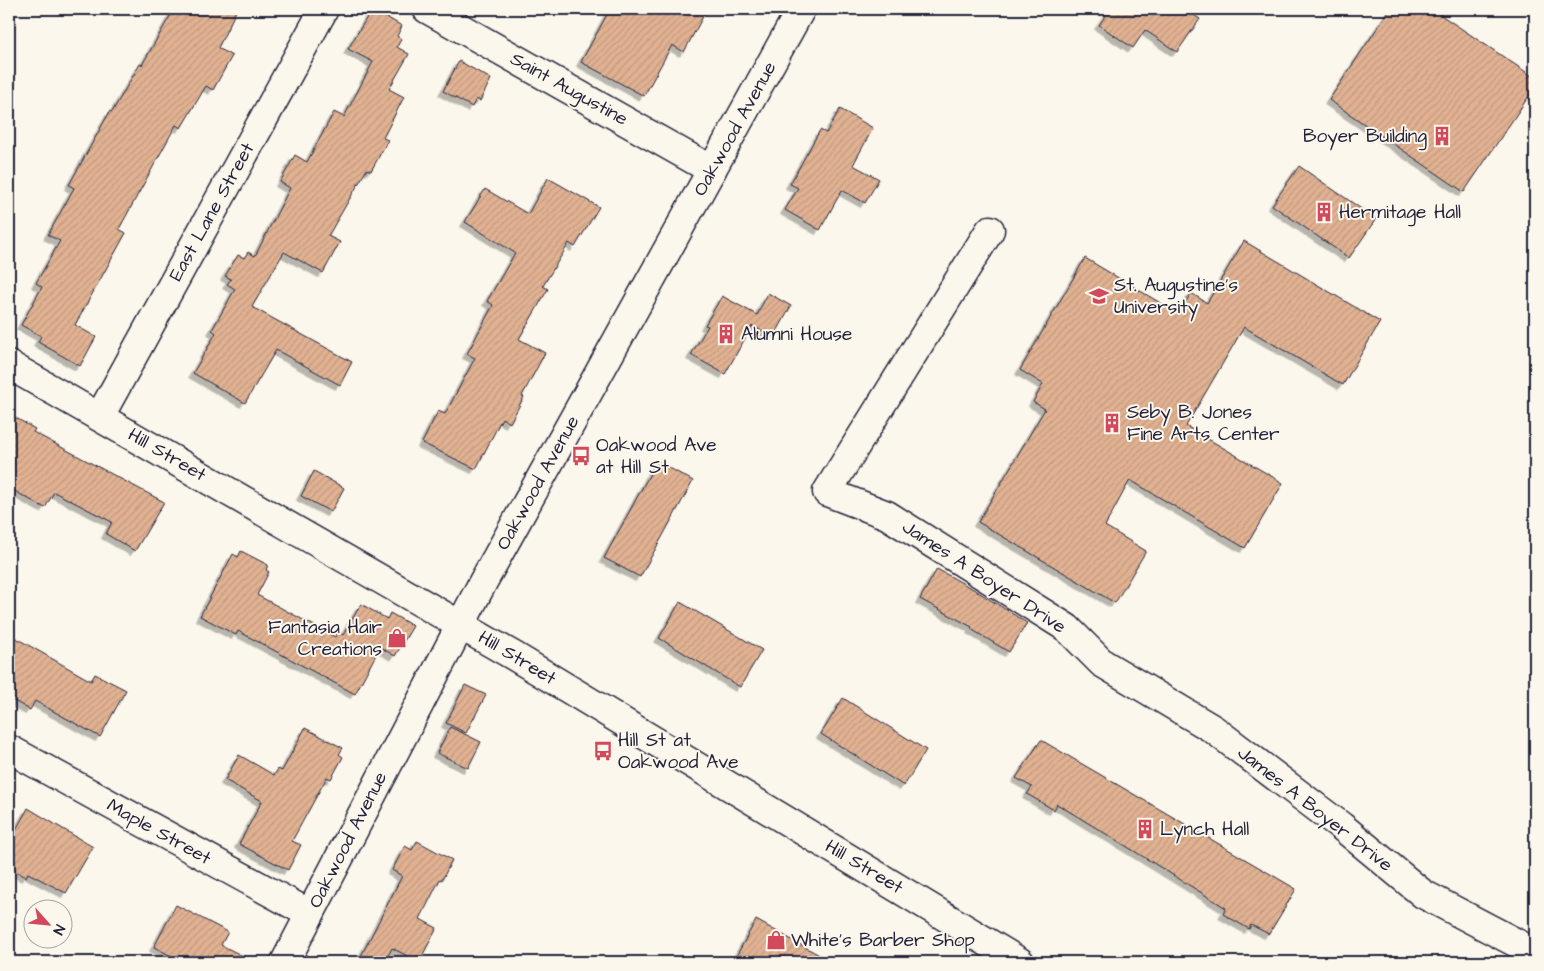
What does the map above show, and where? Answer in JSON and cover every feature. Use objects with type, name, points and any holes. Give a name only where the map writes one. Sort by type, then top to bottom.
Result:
[{"type":"street","name":"East Lane Street","points":[[100,416],[324,9]]},
{"type":"street","name":"Saint Augustine","points":[[427,9],[712,170]]},
{"type":"street","name":"Oakwood Avenue","points":[[284,962],[460,625],[801,9]]},
{"type":"street","name":"James A Boyer Drive","points":[[990,230],[827,492],[887,515],[1067,628],[1102,663],[1213,729],[1341,826],[1423,894],[1535,951]]},
{"type":"street","name":"Hill Street","points":[[9,365],[460,625],[1020,962]]},
{"type":"street","name":"Maple Street","points":[[9,749],[310,914]]},
{"type":"building","points":[[174,9],[237,9],[218,48],[232,56],[213,90],[206,86],[181,128],[176,125],[119,229],[126,233],[75,325],[96,337],[80,366],[38,342],[41,336],[21,325],[42,287],[36,283],[60,241],[48,235],[74,188],[69,185],[110,111],[112,112],[140,64],[142,65]]},
{"type":"building","points":[[372,9],[402,26],[397,36],[401,39],[397,47],[409,54],[389,89],[404,97],[383,138],[388,140],[371,171],[367,169],[328,236],[340,242],[323,273],[284,252],[252,307],[352,362],[340,385],[276,350],[245,403],[193,373],[216,333],[212,330],[235,289],[227,284],[231,279],[225,276],[238,255],[244,258],[248,252],[255,256],[290,188],[280,182],[295,155],[307,162],[334,112],[344,117],[373,62],[348,49]]},
{"type":"building","points":[[610,9],[707,9],[684,52],[672,45],[644,96],[581,62]]},
{"type":"building","points":[[1110,9],[1185,9],[1200,19],[1177,52],[1145,30],[1133,48],[1099,25]]},
{"type":"building","name":"Boyer Building","points":[[1390,9],[1432,9],[1535,78],[1535,87],[1464,192],[1329,100]]},
{"type":"building","points":[[459,61],[491,79],[480,101],[476,99],[472,107],[443,91]]},
{"type":"building","points":[[840,109],[873,128],[853,165],[879,179],[865,203],[842,190],[820,230],[785,210],[798,188],[790,184],[820,130],[826,133]]},
{"type":"building","name":"Hermitage Hall","points":[[1299,166],[1376,219],[1349,258],[1272,205]]},
{"type":"building","points":[[548,178],[599,207],[575,247],[569,243],[543,286],[548,289],[519,339],[545,353],[510,423],[502,418],[476,469],[422,443],[438,411],[445,414],[475,358],[467,354],[493,305],[487,301],[515,253],[465,222],[485,189],[528,214]]},
{"type":"building","name":"Seby B. Jones Fine Arts Center","points":[[1244,241],[1380,322],[1343,385],[1244,327],[1186,426],[1283,483],[1245,548],[1130,480],[1105,526],[1146,551],[1115,603],[978,522],[1045,409],[1033,402],[1043,384],[1020,370],[1085,258],[1179,314],[1191,293],[1207,303]]},
{"type":"building","name":"Alumni House","points":[[768,293],[791,306],[774,337],[752,326],[725,374],[691,355],[708,326],[705,325],[722,296],[757,315]]},
{"type":"building","points":[[9,414],[35,429],[33,432],[164,502],[135,551],[106,534],[112,522],[54,492],[45,508],[9,488]]},
{"type":"building","points":[[657,461],[693,481],[640,577],[604,558]]},
{"type":"building","points":[[314,471],[344,488],[331,512],[301,496]]},
{"type":"building","points":[[241,551],[268,565],[266,570],[269,572],[257,595],[335,637],[338,632],[343,635],[361,604],[387,619],[390,613],[413,626],[395,656],[380,647],[355,694],[238,631],[236,635],[200,616],[233,554],[238,557]]},
{"type":"building","points":[[937,569],[975,590],[1027,623],[1009,652],[971,629],[972,627],[920,599]]},
{"type":"building","points":[[680,602],[762,650],[740,687],[659,638]]},
{"type":"building","points":[[9,634],[91,681],[95,674],[126,690],[100,737],[35,701],[30,710],[9,698]]},
{"type":"building","points":[[465,685],[486,695],[466,733],[446,723]]},
{"type":"building","points":[[843,698],[926,750],[904,786],[821,734]]},
{"type":"building","points":[[450,727],[481,742],[468,768],[437,753]]},
{"type":"building","points":[[305,728],[343,748],[339,754],[343,757],[331,779],[327,777],[292,841],[301,845],[288,870],[239,844],[262,801],[225,780],[239,755],[274,775],[278,769],[282,771]]},
{"type":"building","name":"Lynch Hall","points":[[1041,740],[1296,889],[1269,934],[1251,925],[1249,929],[1223,914],[1226,908],[1057,804],[1054,810],[1027,794],[1032,787],[1016,778]]},
{"type":"building","points":[[28,808],[93,847],[66,893],[28,873],[26,877],[9,867],[9,842]]},
{"type":"building","points":[[417,841],[452,860],[420,919],[437,928],[419,962],[392,948],[385,962],[358,962],[402,876],[392,870],[405,846],[412,850]]},
{"type":"building","points":[[176,905],[228,932],[221,945],[255,962],[183,962],[154,947]]},
{"type":"building","points":[[756,920],[832,962],[733,962]]},
{"type":"place","name":"Boyer Building","points":[[1442,136]]},
{"type":"place","name":"Hermitage Hall","points":[[1324,212]]},
{"type":"place","name":"St. Augustine's University","points":[[1099,296]]},
{"type":"place","name":"Alumni House","points":[[726,334]]},
{"type":"place","name":"Seby B. Jones Fine Arts Center","points":[[1112,423]]},
{"type":"place","name":"Oakwood Ave at Hill St","points":[[581,456]]},
{"type":"place","name":"Fantasia Hair Creations","points":[[397,638]]},
{"type":"place","name":"Hill St at Oakwood Ave","points":[[603,751]]},
{"type":"place","name":"Lynch Hall","points":[[1145,829]]},
{"type":"place","name":"White's Barber Shop","points":[[776,940]]}]
